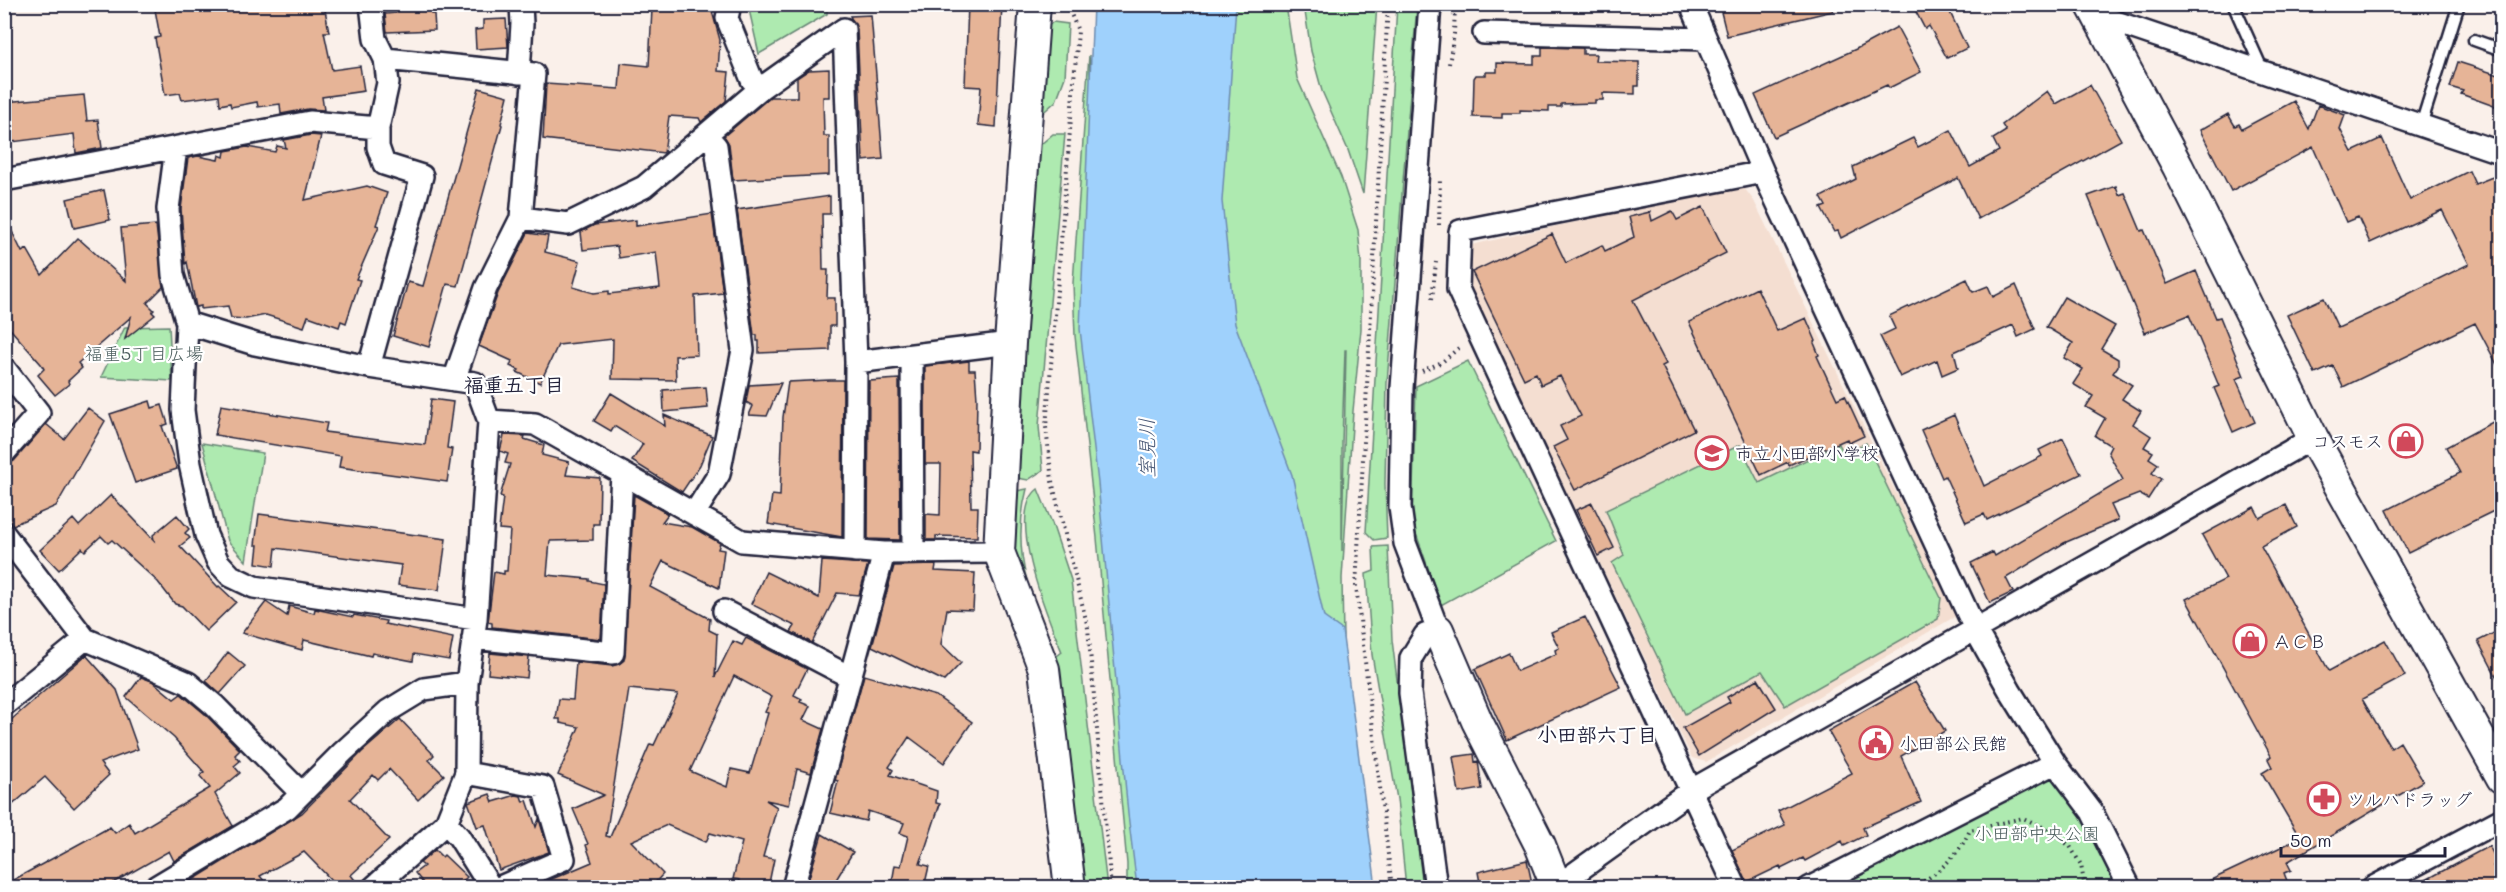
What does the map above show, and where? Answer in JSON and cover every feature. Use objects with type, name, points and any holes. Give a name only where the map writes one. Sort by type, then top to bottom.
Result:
[{"type":"street","points":[[369,367],[422,176],[384,164],[378,147],[378,128],[388,83],[385,59],[375,39],[371,4]]},
{"type":"street","points":[[519,73],[521,4]]},
{"type":"street","points":[[730,4],[728,18],[752,80],[761,88]]},
{"type":"street","points":[[1035,4],[1010,344],[999,552],[1044,669],[1070,888]]},
{"type":"street","points":[[1430,4],[1402,388],[1400,507],[1405,543],[1438,630],[1477,720],[1540,845],[1557,887],[1690,791],[2313,438]]},
{"type":"street","points":[[1691,4],[1763,172],[1976,631],[2055,763],[2092,812],[2130,888]]},
{"type":"street","points":[[2066,4],[2094,10],[2263,72],[2502,153]]},
{"type":"street","points":[[2094,10],[2178,167],[2313,438],[2502,778]]},
{"type":"street","points":[[521,218],[568,224],[644,187],[761,88],[844,29],[856,362],[855,551]]},
{"type":"street","points":[[1484,33],[1706,39]]},
{"type":"street","points":[[385,59],[534,74],[521,218],[486,288],[454,380]]},
{"type":"street","points":[[4,180],[309,123],[378,128]]},
{"type":"street","points":[[694,514],[719,474],[743,350],[716,146],[706,135]]},
{"type":"street","points":[[176,148],[168,209],[174,275],[187,323],[183,411],[190,464],[206,535],[218,562],[231,576],[254,587],[613,653],[622,473]]},
{"type":"street","points":[[1736,888],[1458,289],[1460,231],[1763,172]]},
{"type":"street","points":[[187,323],[255,344],[369,367],[475,383],[489,421],[474,629],[467,683],[466,773],[446,823],[373,888]]},
{"type":"street","points":[[856,362],[1010,344]]},
{"type":"street","points":[[912,356],[913,553]]},
{"type":"street","points":[[4,368],[39,413],[4,453]]},
{"type":"street","points":[[489,421],[535,423],[741,541],[884,553],[999,552]]},
{"type":"street","points":[[4,534],[85,639],[188,683],[214,705],[301,793]]},
{"type":"street","points":[[793,888],[884,553]]},
{"type":"street","points":[[724,611],[850,677]]},
{"type":"street","points":[[1436,888],[1410,693],[1411,658],[1425,635],[1438,630]]},
{"type":"street","points":[[4,705],[85,639]]},
{"type":"street","points":[[154,888],[287,808],[388,711],[424,688],[467,683]]},
{"type":"street","points":[[1809,888],[2055,763]]},
{"type":"street","points":[[466,773],[543,787],[564,859],[498,888]]},
{"type":"street","points":[[2372,888],[2502,819]]},
{"type":"street","points":[[446,823],[459,837],[491,888]]},
{"type":"lane","points":[[2232,4],[2263,72]]},
{"type":"lane","points":[[2421,125],[2458,4]]},
{"type":"lane","points":[[2474,40],[2502,50]]},
{"type":"path","points":[[1072,4],[1071,14],[1078,31],[1046,427],[1052,481],[1088,628],[1111,888]]},
{"type":"path","points":[[1389,4],[1356,586],[1392,888]]},
{"type":"path","points":[[1417,373],[1442,362],[1478,332]]},
{"type":"path","points":[[1914,888],[1937,873],[1964,845],[1970,830],[2023,818],[2047,829],[2070,846],[2081,865],[2085,888]]},
{"type":"shaded area","name":"市立小田部小学校","points":[[1742,185],[1754,201],[1956,616],[1706,762],[1692,758],[1470,289],[1471,245]]},
{"type":"green space","points":[[748,5],[827,5],[827,14],[759,54]]},
{"type":"green space","points":[[1227,5],[1286,5],[1297,78],[1341,177],[1358,230],[1361,261],[1361,329],[1342,578],[1344,700],[1230,330],[1213,202]],"holes":[[[1346,350],[1342,551],[1342,442]]]},
{"type":"green space","points":[[1304,5],[1377,5],[1363,194],[1348,150],[1322,91],[1311,51]]},
{"type":"green space","points":[[1397,5],[1417,5],[1387,383],[1385,484],[1387,538],[1374,540],[1366,532]]},
{"type":"green space","points":[[1053,22],[1068,24],[1065,77],[1056,101],[1037,118],[1046,28]]},
{"type":"green space","points":[[1089,55],[1145,887],[1127,887],[1127,864],[1097,538],[1075,336],[1073,283]]},
{"type":"green space","points":[[1053,134],[1065,134],[1039,426],[1043,470],[1028,480],[1017,478],[1021,333],[1037,155],[1040,145]]},
{"type":"green space","name":"福重5丁目広場","points":[[169,326],[172,381],[101,377],[125,327]]},
{"type":"green space","points":[[1468,361],[1556,541],[1441,605],[1412,522],[1416,386]]},
{"type":"green space","points":[[202,443],[263,453],[246,561],[228,541]]},
{"type":"green space","points":[[1866,443],[1941,598],[1938,619],[1785,706],[1762,671],[1685,714],[1612,563],[1624,555],[1606,510],[1740,445],[1759,483],[1839,444],[1844,454]]},
{"type":"green space","points":[[1027,489],[1021,523],[1024,570],[1051,646],[1047,644],[1013,547],[1011,492]]},
{"type":"green space","points":[[1038,489],[1071,580],[1107,887],[1078,887],[1059,669],[1053,659],[1062,652],[1040,593],[1027,544],[1026,521],[1029,502]]},
{"type":"green space","points":[[1388,546],[1392,640],[1423,887],[1406,887],[1397,799],[1372,655],[1366,574],[1374,571],[1373,547]]},
{"type":"green space","name":"小田部中央公園","points":[[2055,763],[2130,888],[1809,888]]},
{"type":"water","name":"室見川","points":[[1093,5],[1236,5],[1222,201],[1235,324],[1292,475],[1324,617],[1342,630],[1376,887],[1137,887],[1128,814],[1098,483],[1080,329]]},
{"type":"building","points":[[154,4],[324,4],[329,32],[324,32],[332,70],[360,66],[364,91],[322,97],[324,110],[308,109],[281,114],[280,104],[258,107],[257,102],[231,107],[230,103],[220,105],[219,95],[182,100],[180,93],[165,95],[155,38],[160,37]]},
{"type":"building","points":[[395,4],[431,4],[435,30],[387,32],[385,14],[396,13]]},
{"type":"building","points":[[693,4],[710,4],[720,40],[718,71],[729,72],[726,101],[701,122],[699,118],[669,116],[664,153],[543,139],[546,84],[619,89],[621,63],[649,66],[652,9],[693,12]]},
{"type":"building","points":[[968,4],[1002,4],[996,127],[978,125],[981,87],[965,86]]},
{"type":"building","points":[[1719,4],[1832,4],[1833,11],[1727,36]]},
{"type":"building","points":[[1925,4],[1946,4],[1967,48],[1947,58],[1929,26],[1925,29],[1915,10]]},
{"type":"building","points":[[871,15],[883,159],[863,161],[857,29],[850,16]]},
{"type":"building","points":[[506,19],[508,47],[476,49],[475,30],[483,29],[483,20]]},
{"type":"building","points":[[1897,27],[1921,72],[1889,88],[1887,85],[1774,137],[1755,95],[1856,49]]},
{"type":"building","points":[[1542,47],[1583,48],[1583,54],[1596,54],[1595,61],[1639,62],[1639,86],[1635,86],[1635,94],[1603,93],[1603,100],[1595,100],[1595,103],[1561,104],[1561,107],[1549,107],[1549,111],[1520,110],[1520,113],[1502,113],[1502,118],[1473,117],[1476,75],[1497,72],[1497,63],[1534,64],[1534,56],[1542,56]]},
{"type":"building","points":[[2458,62],[2502,76],[2502,109],[2461,94],[2463,91],[2450,87]]},
{"type":"building","points":[[829,69],[829,97],[823,97],[824,136],[829,136],[829,175],[733,180],[729,144],[724,136],[770,97],[797,97],[797,78],[809,70]]},
{"type":"building","points":[[2090,85],[2121,140],[1978,219],[1958,178],[1841,238],[1838,231],[1834,232],[1821,208],[1826,206],[1821,197],[1856,179],[1853,167],[1913,138],[1918,147],[1951,130],[1970,167],[1999,151],[1993,139],[2006,131],[2002,125],[2047,91],[2056,104]]},
{"type":"building","points":[[479,88],[508,96],[458,286],[447,284],[429,347],[393,336],[408,282],[423,286]]},
{"type":"building","points":[[84,95],[87,121],[98,120],[102,148],[76,153],[74,134],[4,143],[4,102]]},
{"type":"building","points":[[2294,101],[2309,129],[2318,105],[2345,115],[2340,129],[2352,152],[2382,138],[2410,200],[2469,171],[2475,184],[2495,176],[2496,179],[2502,176],[2502,374],[2475,323],[2343,387],[2333,366],[2315,374],[2287,315],[2324,298],[2338,328],[2469,264],[2442,210],[2370,243],[2358,217],[2346,222],[2313,147],[2231,191],[2200,130],[2228,114],[2235,126],[2239,124],[2242,129]]},
{"type":"building","points":[[311,135],[321,136],[305,200],[367,186],[387,193],[376,225],[379,226],[356,279],[360,280],[346,323],[341,321],[339,327],[308,316],[304,327],[266,315],[246,319],[231,318],[228,306],[201,309],[201,306],[196,307],[187,262],[185,264],[181,209],[188,158],[198,156],[218,160],[219,155],[224,157],[225,151],[247,147],[275,152],[277,146],[286,148],[284,140]]},
{"type":"building","points":[[2116,186],[2119,195],[2125,193],[2167,284],[2196,271],[2216,318],[2220,317],[2244,376],[2236,379],[2255,422],[2233,432],[2214,388],[2219,386],[2189,315],[2145,333],[2088,196]]},
{"type":"building","points":[[104,190],[110,220],[74,228],[67,199]]},
{"type":"building","points":[[830,196],[830,214],[822,214],[823,270],[828,270],[827,298],[835,298],[835,326],[830,326],[830,350],[759,353],[759,341],[757,341],[757,335],[754,335],[737,210]]},
{"type":"building","points":[[1703,207],[1726,253],[1633,300],[1666,364],[1662,366],[1694,430],[1575,490],[1553,447],[1567,440],[1560,426],[1581,416],[1560,376],[1541,385],[1536,373],[1524,379],[1472,272],[1552,234],[1566,263],[1602,245],[1605,251],[1634,237],[1629,217],[1650,212],[1652,221],[1672,211],[1677,220]]},
{"type":"building","points":[[712,214],[723,293],[695,296],[697,355],[675,356],[676,380],[612,379],[613,339],[558,345],[540,383],[517,372],[519,370],[510,366],[512,361],[479,346],[498,293],[528,233],[548,236],[545,252],[580,261],[573,287],[594,293],[609,291],[609,294],[660,288],[656,252],[619,258],[617,246],[583,250],[581,232],[594,225],[636,220],[636,226]]},
{"type":"building","points":[[4,215],[22,252],[27,249],[42,275],[78,238],[126,281],[121,228],[156,225],[163,287],[147,303],[154,310],[152,312],[155,315],[125,339],[131,317],[78,363],[82,368],[68,381],[69,384],[55,395],[38,375],[44,369],[41,364],[4,322]]},
{"type":"building","points":[[1967,279],[1973,292],[1988,286],[1993,297],[2016,285],[2035,329],[2018,337],[2013,325],[1954,352],[1958,368],[1942,375],[1937,360],[1900,377],[1880,336],[1895,329],[1889,316]]},
{"type":"building","points":[[1757,288],[1777,331],[1806,318],[1816,341],[1814,343],[1819,355],[1817,356],[1837,399],[1845,395],[1864,436],[1849,443],[1847,439],[1761,475],[1689,322]]},
{"type":"building","points":[[2064,297],[2115,326],[2101,349],[2118,359],[2118,366],[2113,373],[2132,385],[2122,399],[2141,411],[2133,424],[2151,436],[2144,447],[2153,452],[2149,458],[2158,464],[2152,473],[2161,479],[2148,499],[2139,494],[2111,505],[2118,520],[2064,543],[2006,578],[2013,592],[1990,603],[1971,563],[1993,552],[1995,556],[2123,480],[2108,452],[2111,446],[2095,436],[2105,418],[2086,407],[2093,396],[2073,384],[2083,369],[2064,358],[2073,343],[2046,327]]},
{"type":"building","points":[[969,361],[969,370],[975,370],[977,399],[976,451],[970,450],[971,507],[978,507],[977,537],[936,536],[936,540],[926,540],[926,514],[940,515],[941,464],[925,464],[925,366]]},
{"type":"building","points":[[899,379],[900,540],[868,539],[869,381]]},
{"type":"building","points":[[843,380],[842,537],[768,524],[772,495],[780,496],[783,417],[788,382]]},
{"type":"building","points":[[781,383],[767,416],[749,415],[753,406],[746,402],[749,385]]},
{"type":"building","points":[[706,387],[708,408],[664,412],[663,390]]},
{"type":"building","points":[[611,393],[665,426],[664,415],[712,436],[700,465],[682,492],[632,461],[643,444],[614,426],[611,431],[594,421]]},
{"type":"building","points":[[431,399],[453,402],[447,448],[452,449],[447,482],[339,467],[341,456],[215,435],[221,405],[327,423],[325,432],[425,445]]},
{"type":"building","points":[[150,401],[152,408],[162,405],[168,424],[162,426],[177,469],[135,483],[110,414]]},
{"type":"building","points":[[88,408],[105,421],[56,506],[13,525],[4,513],[4,465],[14,461],[46,424],[64,439]]},
{"type":"building","points":[[1954,415],[1984,486],[2042,456],[2039,450],[2063,438],[2081,474],[1987,520],[1984,514],[1966,522],[1945,476],[1942,478],[1921,430]]},
{"type":"building","points":[[2502,417],[2502,507],[2408,553],[2387,510],[2460,473],[2446,447]]},
{"type":"building","points":[[504,435],[525,436],[524,439],[544,445],[542,455],[569,462],[566,475],[600,478],[599,524],[593,524],[593,540],[550,541],[547,575],[589,579],[589,581],[604,584],[601,639],[492,627],[492,623],[488,622],[494,572],[504,574],[504,571],[507,571],[510,530],[499,529],[503,497],[500,496],[510,464],[505,463],[508,454],[500,451]]},
{"type":"building","points":[[111,495],[154,540],[153,535],[177,515],[189,529],[185,533],[190,538],[180,546],[218,587],[236,602],[206,631],[182,606],[175,604],[158,582],[112,540],[108,543],[101,536],[85,551],[82,548],[59,570],[40,550],[73,519],[79,526]]},
{"type":"building","points":[[634,495],[668,514],[662,522],[692,527],[720,543],[718,549],[724,550],[719,588],[663,561],[650,587],[710,619],[709,630],[717,634],[715,677],[733,641],[742,645],[746,638],[807,669],[794,695],[802,699],[800,702],[810,706],[803,720],[823,729],[811,773],[797,769],[789,805],[766,800],[777,807],[763,857],[774,859],[768,888],[739,885],[740,880],[733,879],[742,842],[710,833],[706,842],[667,825],[631,841],[663,874],[650,888],[531,888],[592,862],[586,845],[588,844],[573,809],[604,795],[558,775],[579,727],[560,723],[560,719],[556,719],[559,699],[573,700],[576,662],[612,666],[624,660]],"holes":[[[734,676],[772,697],[765,712],[768,713],[750,773],[731,769],[727,787],[690,771]],[[629,689],[678,694],[654,745],[650,744],[610,837],[606,836]]]},
{"type":"building","points":[[1592,503],[1614,548],[1598,556],[1576,510]]},
{"type":"building","points":[[2286,505],[2297,527],[2261,546],[2329,671],[2385,640],[2405,676],[2362,699],[2391,748],[2400,742],[2423,781],[2287,862],[2291,870],[2284,873],[2287,881],[2273,888],[2194,888],[2300,838],[2262,773],[2272,767],[2268,759],[2271,756],[2186,599],[2226,579],[2202,535],[2254,507],[2260,518]]},
{"type":"building","points":[[259,514],[446,539],[439,590],[398,585],[401,565],[276,548],[274,566],[256,563],[258,545],[255,545]]},
{"type":"building","points":[[822,561],[868,564],[859,595],[837,593],[812,643],[791,632],[795,626],[751,604],[766,572],[819,598]]},
{"type":"building","points":[[936,565],[935,571],[975,573],[973,610],[947,609],[941,644],[961,663],[944,681],[872,646],[894,566]]},
{"type":"building","points":[[266,602],[287,616],[289,606],[314,613],[315,609],[386,621],[385,624],[453,638],[449,660],[414,654],[413,661],[372,653],[371,656],[304,640],[302,650],[242,633]]},
{"type":"building","points":[[1585,617],[1621,687],[1507,740],[1475,669],[1509,653],[1517,671],[1556,654],[1555,650],[1559,648],[1551,632]]},
{"type":"building","points":[[2502,629],[2502,687],[2478,641]]},
{"type":"building","points":[[228,652],[245,666],[220,694],[206,681]]},
{"type":"building","points":[[490,653],[529,657],[527,678],[488,674]]},
{"type":"building","points":[[86,655],[117,690],[138,749],[100,763],[109,775],[74,808],[45,777],[4,812],[4,726]]},
{"type":"building","points":[[864,675],[936,696],[972,722],[944,763],[909,737],[889,767],[893,770],[890,775],[937,791],[936,803],[940,804],[920,864],[929,866],[924,888],[891,888],[895,865],[901,866],[908,836],[900,833],[904,823],[868,811],[866,821],[830,813],[838,781],[835,780]]},
{"type":"building","points":[[141,677],[152,681],[174,699],[181,694],[205,714],[240,750],[235,755],[240,761],[234,766],[240,773],[215,794],[233,826],[174,861],[169,851],[104,888],[4,888],[4,885],[110,827],[115,833],[129,823],[135,833],[210,788],[200,776],[204,772],[174,738],[126,697]]},
{"type":"building","points":[[1758,679],[1776,708],[1699,756],[1683,728],[1730,702],[1727,697]]},
{"type":"building","points":[[1915,682],[1945,731],[1901,756],[1921,802],[1863,828],[1866,835],[1844,846],[1842,841],[1805,861],[1803,858],[1781,869],[1780,866],[1747,882],[1732,850],[1785,825],[1778,811],[1852,773],[1828,731]]},
{"type":"building","points":[[400,719],[434,755],[429,760],[444,775],[418,800],[389,769],[378,780],[373,775],[350,799],[389,840],[351,875],[361,888],[339,888],[304,852],[260,876],[270,888],[191,888],[188,883],[302,813],[362,752]]},
{"type":"building","points":[[1474,754],[1475,762],[1478,761],[1482,789],[1459,793],[1453,757]]},
{"type":"building","points":[[490,794],[493,802],[516,795],[521,796],[523,802],[527,800],[536,827],[539,819],[549,852],[499,870],[485,825],[477,827],[468,802]]},
{"type":"building","points":[[822,834],[853,852],[831,888],[806,888]]},
{"type":"building","points":[[2489,846],[2498,863],[2493,866],[2502,882],[2502,888],[2411,888]]},
{"type":"building","points":[[435,850],[442,857],[444,855],[467,877],[456,888],[427,888],[415,873],[424,866],[420,863]]},
{"type":"building","points":[[1527,860],[1533,888],[1481,888],[1478,872]]},
{"type":"place","name":"コスモス","points":[[2406,441]]},
{"type":"place","name":"市立小田部小学校","points":[[1712,453]]},
{"type":"place","name":"ＡＣＢ","points":[[2250,641]]},
{"type":"place","name":"小田部公民館","points":[[1876,743]]},
{"type":"place","name":"ツルハドラッグ","points":[[2324,799]]},
{"type":"district","name":"福重五丁目","points":[[514,384]]},
{"type":"district","name":"小田部六丁目","points":[[1597,734]]}]
